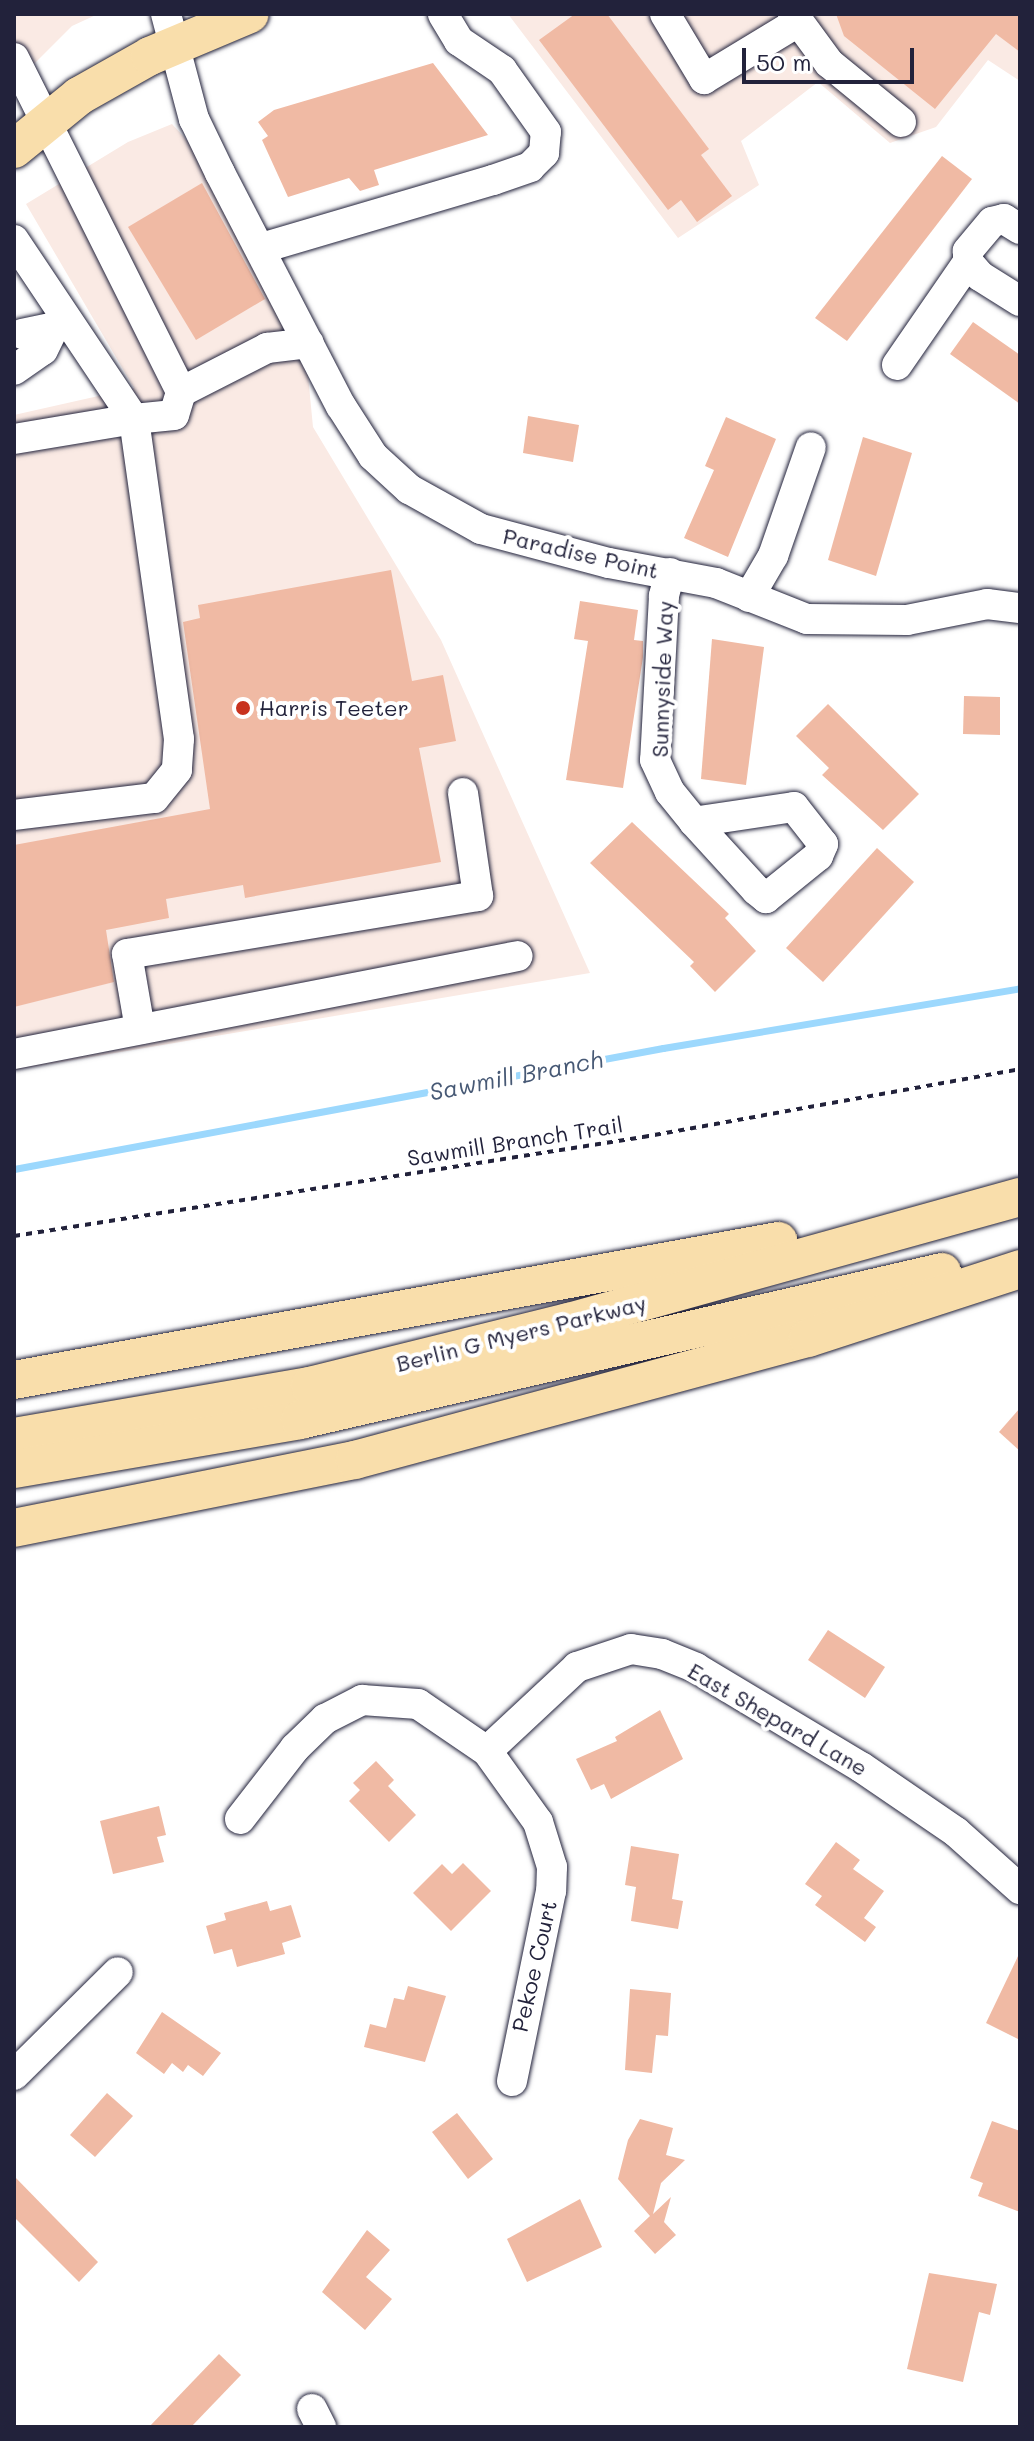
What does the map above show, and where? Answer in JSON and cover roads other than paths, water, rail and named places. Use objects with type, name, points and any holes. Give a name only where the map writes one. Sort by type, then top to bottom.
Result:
[{"type":"main road","points":[[14,149],[79,96],[172,29],[250,14]]},
{"type":"main road","points":[[14,1380],[1003,1201]]},
{"type":"main road","name":"Berlin G Myers Parkway","points":[[14,1437],[310,1386],[569,1322],[1003,1201]]},
{"type":"main road","name":"Berlin G Myers Parkway","points":[[14,1469],[300,1420],[1020,1254]]},
{"type":"main road","points":[[14,1528],[355,1460],[808,1338],[1020,1269]]},
{"type":"street","points":[[262,248],[493,180],[530,167],[544,153],[546,132],[502,70],[459,41],[443,14]]},
{"type":"street","points":[[665,14],[704,79],[796,18],[829,63],[901,122]]},
{"type":"street","name":"Paradise Point","points":[[172,29],[194,119],[309,343],[373,456],[409,489],[493,533],[670,573],[749,597],[791,616],[868,622],[907,620],[987,604],[1020,608]]},
{"type":"street","points":[[14,58],[181,392],[174,415],[14,439]]},
{"type":"street","points":[[897,365],[968,262],[968,251],[992,222],[1004,219],[1020,229]]},
{"type":"street","points":[[14,240],[43,331],[43,350],[14,370]]},
{"type":"street","points":[[968,262],[980,276],[1020,301]]},
{"type":"street","points":[[14,815],[154,798],[177,770],[179,739],[134,419],[43,331]]},
{"type":"street","points":[[181,392],[267,348],[309,343]]},
{"type":"street","points":[[749,597],[773,556],[811,447]]},
{"type":"street","name":"Sunnyside Way","points":[[670,573],[664,596],[655,760],[670,792],[694,822]]},
{"type":"street","points":[[140,1029],[127,954],[478,896],[463,793]]},
{"type":"street","points":[[14,1054],[518,956]]},
{"type":"street","name":"East Shepard Lane","points":[[487,1751],[577,1667],[631,1649],[662,1654],[696,1668],[887,1784],[956,1832],[1020,1889]]},
{"type":"street","name":"Pekoe Court","points":[[240,1819],[295,1748],[325,1719],[362,1700],[418,1704],[487,1751],[538,1822],[552,1867],[551,1891],[512,2081]]},
{"type":"street","points":[[14,2075],[118,1972]]},
{"type":"waterway","name":"Sawmill Branch","points":[[14,1169],[663,1048],[1020,988]]},
{"type":"place","name":"Harris Teeter","points":[[243,708]]}]
